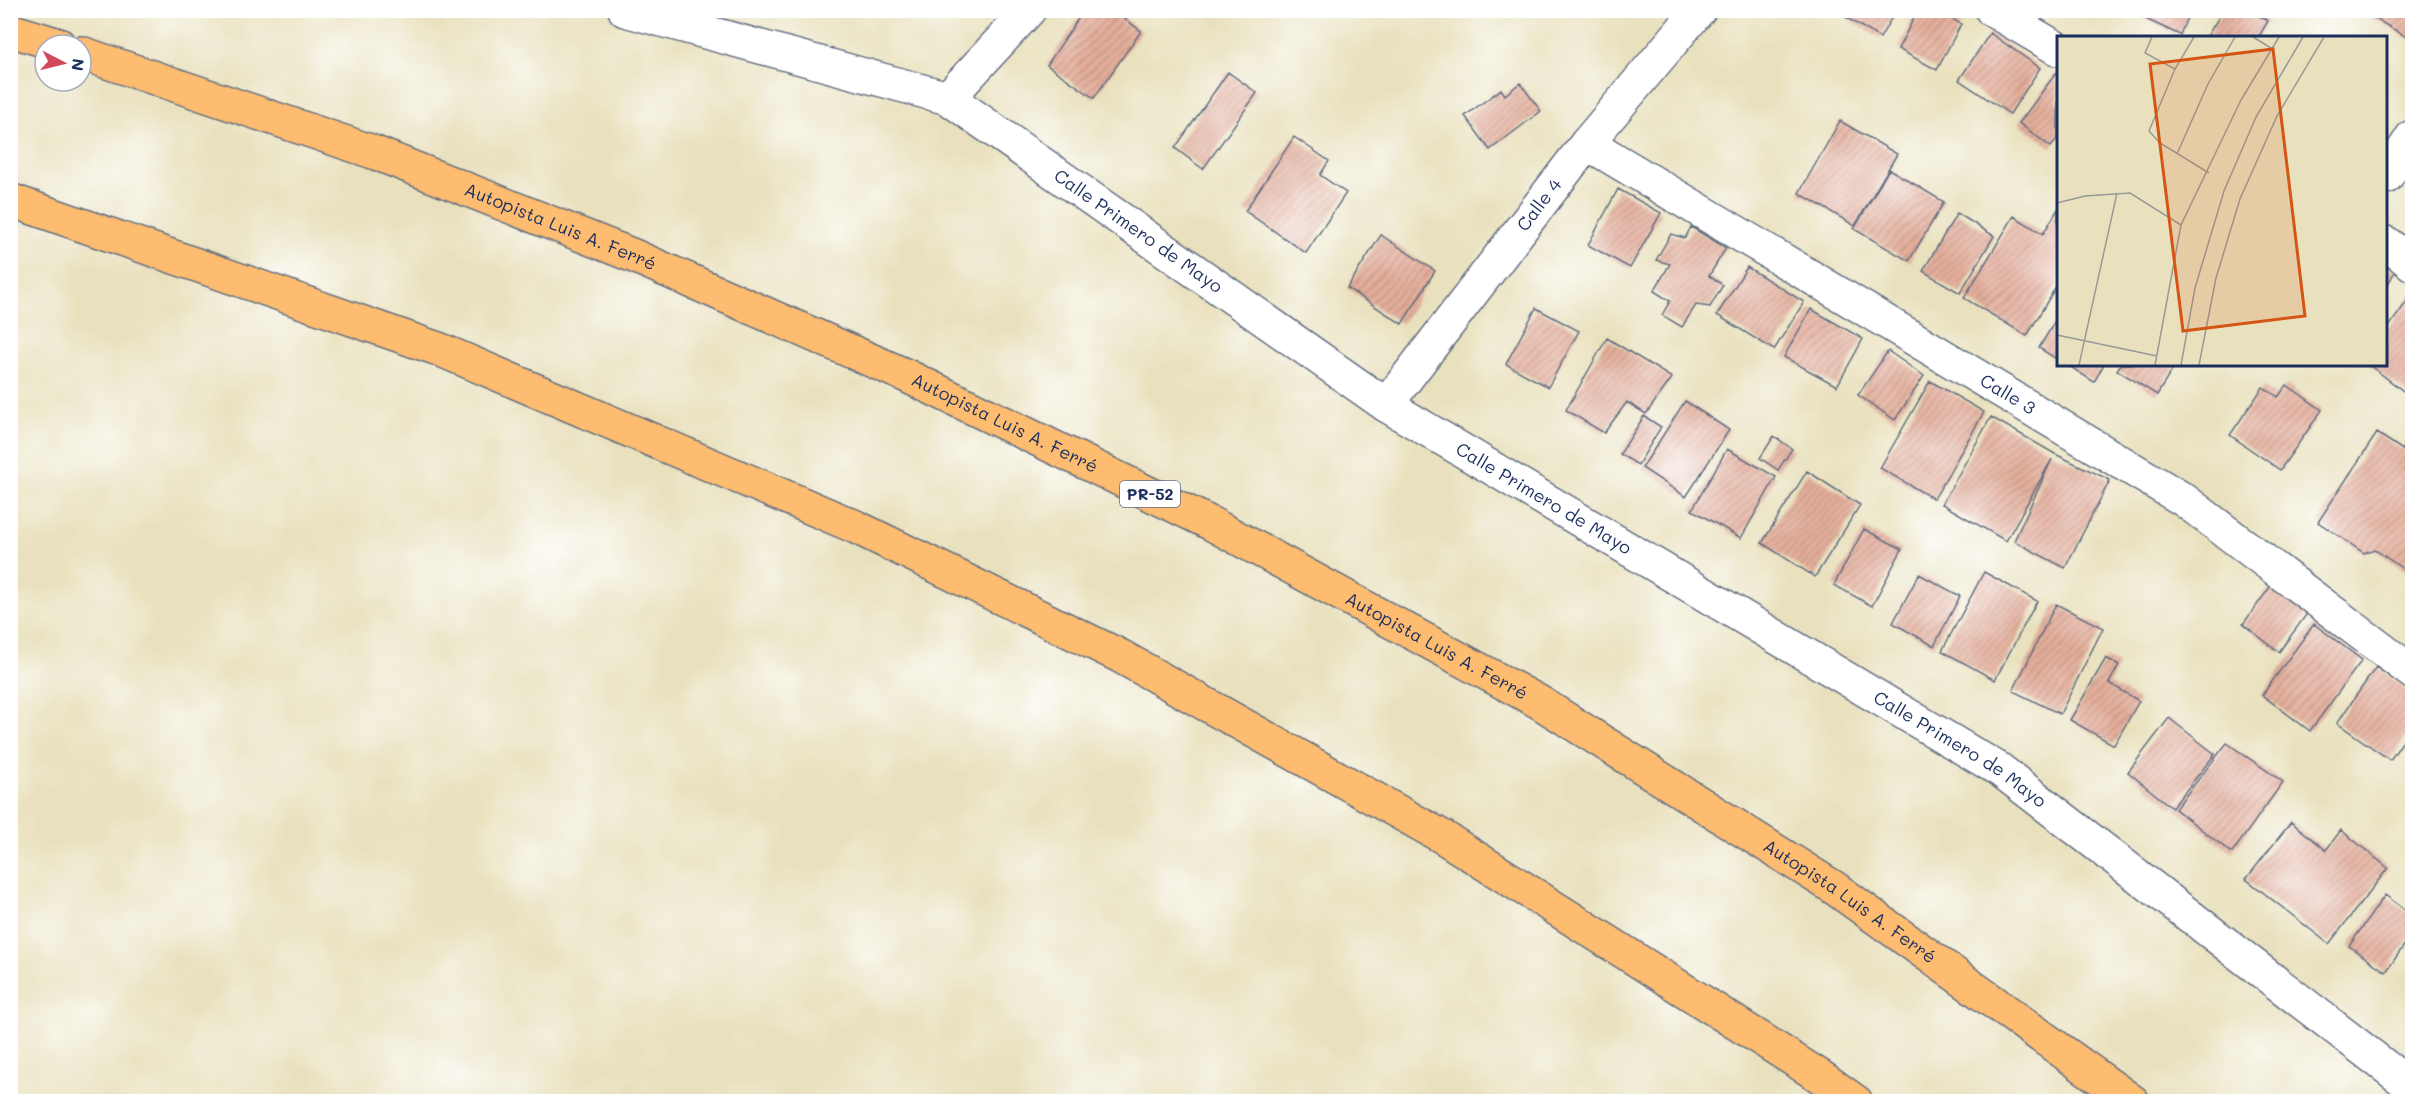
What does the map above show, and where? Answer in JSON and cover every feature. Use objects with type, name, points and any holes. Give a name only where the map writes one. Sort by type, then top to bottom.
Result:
[{"type":"highway","points":[[10,30],[33,37]]},
{"type":"highway","name":"Autopista Luis A. Ferré","points":[[93,57],[373,152],[634,256],[907,376],[1210,523],[1539,702],[1833,887],[2133,1101]]},
{"type":"highway","points":[[10,200],[441,350],[856,527],[1120,656],[1443,837],[1856,1101]]},
{"type":"street","name":"Calle Primero de Mayo","points":[[625,10],[948,98],[1386,405],[2000,770],[2412,1088]]},
{"type":"street","points":[[948,98],[1029,10]]},
{"type":"street","name":"Calle 4","points":[[1386,405],[1587,143],[1699,10]]},
{"type":"street","points":[[1992,10],[2057,48]]},
{"type":"street","points":[[2387,174],[2412,137]]},
{"type":"street","name":"Calle 3","points":[[1587,143],[2184,500],[2412,672]]},
{"type":"street","points":[[2387,245],[2412,264]]},
{"type":"building","points":[[1084,10],[1113,10],[1141,31],[1094,98],[1047,65]]},
{"type":"building","points":[[1834,10],[1896,10],[1880,38]]},
{"type":"building","points":[[1918,10],[1936,10],[1961,24],[1937,70],[1898,49]]},
{"type":"building","points":[[2139,10],[2190,10],[2180,35],[2137,15]]},
{"type":"building","points":[[2223,10],[2250,10],[2268,21],[2259,36],[2207,36]]},
{"type":"building","points":[[2360,10],[2412,10],[2412,40]]},
{"type":"building","points":[[1990,33],[2040,68],[2010,114],[1959,80]]},
{"type":"building","points":[[1228,72],[1257,93],[1203,169],[1175,148]]},
{"type":"building","points":[[2057,74],[2057,138],[2051,147],[2019,123]]},
{"type":"building","points":[[1520,83],[1541,111],[1490,150],[1465,116],[1501,89],[1505,95]]},
{"type":"building","points":[[1840,121],[1897,154],[1855,226],[1799,193]]},
{"type":"building","points":[[1294,137],[1329,161],[1320,175],[1346,193],[1306,253],[1245,211]]},
{"type":"building","points":[[1889,169],[1944,202],[1909,261],[1854,229]]},
{"type":"building","points":[[1618,189],[1661,213],[1630,268],[1588,245]]},
{"type":"building","points":[[2057,211],[2057,285],[2027,336],[1964,298],[2014,216],[2043,234]]},
{"type":"building","points":[[1957,213],[1994,236],[1960,293],[1923,271]]},
{"type":"building","points":[[1691,227],[1726,248],[1709,276],[1723,285],[1710,307],[1696,305],[1682,327],[1662,315],[1670,301],[1654,291],[1670,264],[1656,260],[1671,234],[1685,238]]},
{"type":"building","points":[[1381,235],[1435,271],[1402,324],[1347,288]]},
{"type":"building","points":[[1747,267],[1804,302],[1774,350],[1717,315]]},
{"type":"building","points":[[2387,267],[2395,271],[2387,286]]},
{"type":"building","points":[[2412,294],[2412,392],[2410,396],[2371,366],[2387,366],[2387,330]]},
{"type":"building","points":[[1536,308],[1579,331],[1548,387],[1506,364]]},
{"type":"building","points":[[1811,309],[1863,339],[1837,386],[1784,357]]},
{"type":"building","points":[[2057,318],[2057,359],[2039,348]]},
{"type":"building","points":[[1607,338],[1672,378],[1646,414],[1627,402],[1604,433],[1566,410]]},
{"type":"building","points":[[1888,351],[1924,376],[1895,420],[1858,395]]},
{"type":"building","points":[[2069,366],[2103,366],[2094,382]]},
{"type":"building","points":[[2120,366],[2175,366],[2157,395],[2117,370]]},
{"type":"building","points":[[1930,381],[1984,412],[1934,499],[1880,468]]},
{"type":"building","points":[[2287,385],[2322,410],[2280,470],[2230,435],[2263,387],[2278,397]]},
{"type":"building","points":[[1685,401],[1729,430],[1686,497],[1642,468]]},
{"type":"building","points":[[1644,416],[1661,427],[1638,465],[1620,454]]},
{"type":"building","points":[[1991,417],[2055,454],[2110,480],[2065,568],[2014,541],[2052,459],[2006,541],[1942,504]]},
{"type":"building","points":[[2377,433],[2412,456],[2412,575],[2374,549],[2364,553],[2318,522]]},
{"type":"building","points":[[1774,436],[1792,449],[1778,470],[1760,458]]},
{"type":"building","points":[[1727,449],[1776,477],[1741,538],[1692,510]]},
{"type":"building","points":[[1807,471],[1860,505],[1815,577],[1762,543]]},
{"type":"building","points":[[1864,529],[1902,549],[1872,606],[1834,585]]},
{"type":"building","points":[[1984,572],[2037,601],[1995,680],[1942,651]]},
{"type":"building","points":[[1919,574],[1960,596],[1934,646],[1893,623]]},
{"type":"building","points":[[2273,583],[2309,611],[2279,652],[2243,624]]},
{"type":"building","points":[[2056,604],[2103,628],[2060,714],[2013,691]]},
{"type":"building","points":[[2314,624],[2362,660],[2310,731],[2262,695]]},
{"type":"building","points":[[2106,658],[2119,665],[2109,683],[2139,701],[2114,745],[2070,720]]},
{"type":"building","points":[[2376,667],[2412,693],[2412,728],[2390,760],[2337,723]]},
{"type":"building","points":[[2169,718],[2215,754],[2172,808],[2128,772]]},
{"type":"building","points":[[2227,743],[2283,782],[2232,853],[2175,809]]},
{"type":"building","points":[[2291,822],[2326,850],[2341,830],[2388,868],[2329,944],[2246,879]]},
{"type":"building","points":[[2385,895],[2412,915],[2412,934],[2386,972],[2349,946]]}]
